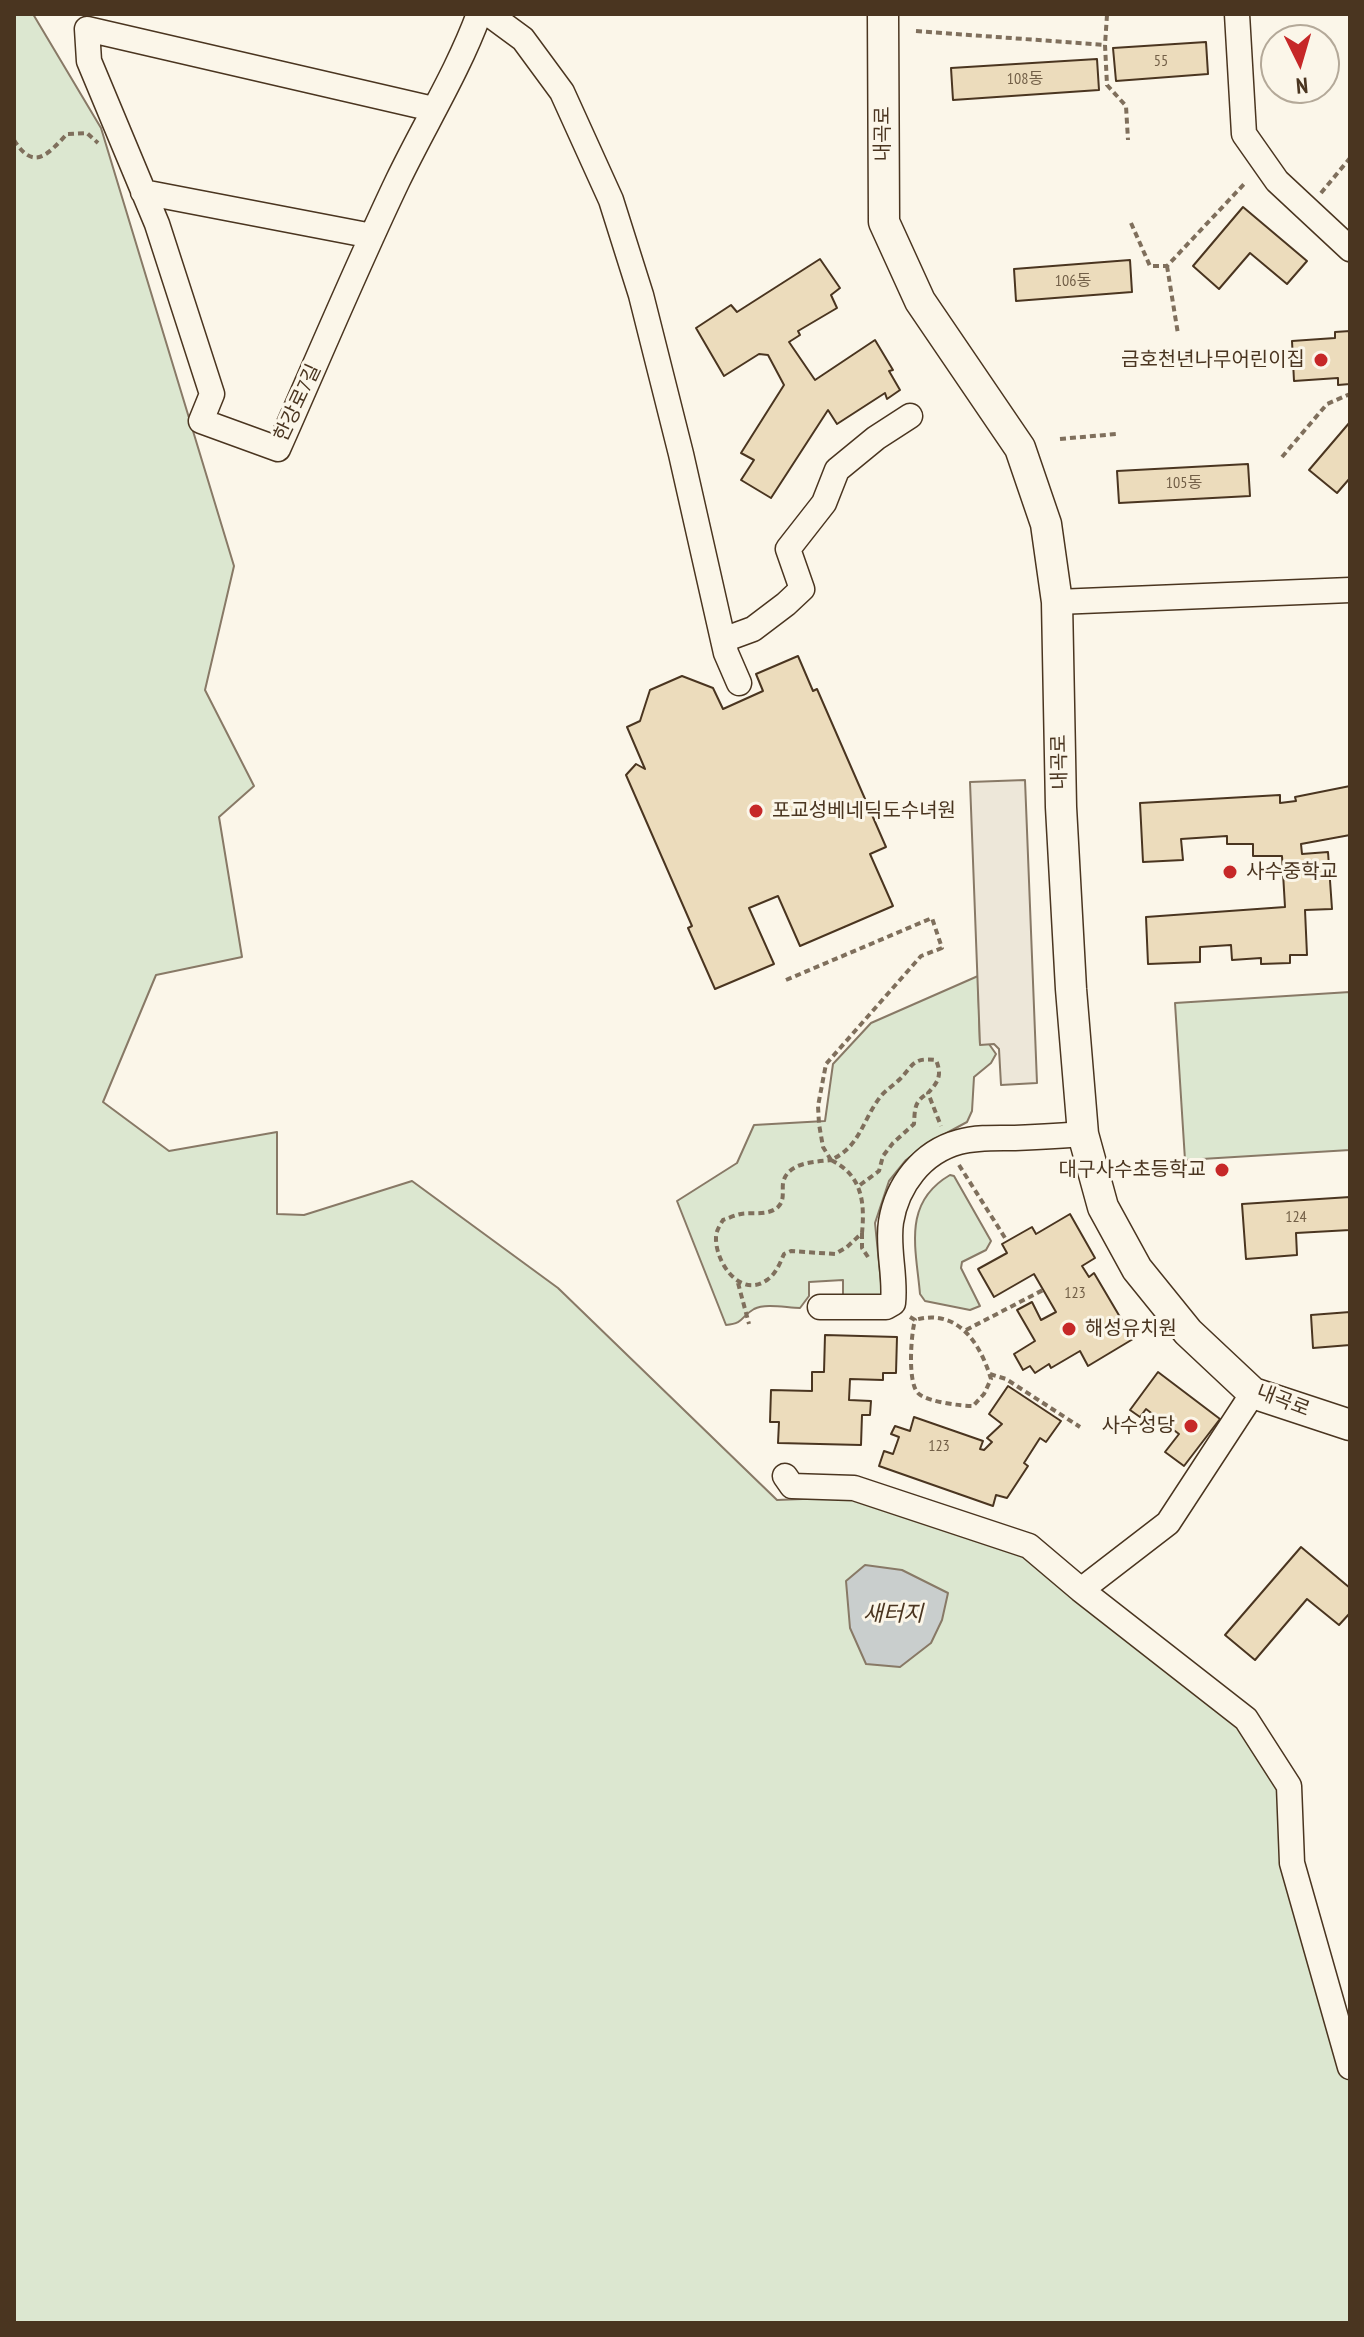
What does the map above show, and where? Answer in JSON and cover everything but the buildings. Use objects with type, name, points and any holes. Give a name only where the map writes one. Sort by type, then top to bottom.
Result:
[{"type":"main road","name":"내곡로","points":[[883,14],[884,222],[920,301],[1020,448],[1046,524],[1057,602],[1061,807],[1083,1134],[1103,1207],[1137,1269],[1188,1332],[1253,1393],[1350,1425]]},
{"type":"street","name":"한강로7길","points":[[77,22],[89,61],[157,224],[212,394],[201,421],[278,449],[372,236],[433,109],[467,47],[479,14]]},
{"type":"street","points":[[489,14],[523,39],[562,92],[611,200],[648,324],[726,653],[739,683]]},
{"type":"street","points":[[1237,14],[1244,134],[1277,181],[1350,249]]},
{"type":"street","name":"한강로7길","points":[[77,22],[433,109]]},
{"type":"street","points":[[143,192],[372,236]]},
{"type":"street","points":[[723,640],[753,629],[802,589],[788,549],[824,503],[837,470],[876,438],[910,416]]},
{"type":"street","points":[[1057,602],[1350,590]]},
{"type":"street","points":[[820,1307],[886,1307],[893,1303],[895,1289],[890,1226],[894,1206],[902,1186],[914,1169],[943,1148],[961,1141],[1083,1134]]},
{"type":"street","points":[[1081,1590],[1168,1523],[1253,1393]]},
{"type":"street","points":[[785,1476],[792,1486],[854,1488],[1029,1546],[1246,1719],[1289,1786],[1292,1863],[1350,2067]]},
{"type":"path","points":[[1107,15],[1107,85],[1126,106],[1128,140]]},
{"type":"path","points":[[916,31],[1105,45]]},
{"type":"path","points":[[14,140],[29,156],[37,159],[46,156],[67,134],[87,133],[105,150]]},
{"type":"path","points":[[1316,199],[1350,158]]},
{"type":"path","points":[[1131,223],[1150,266],[1167,266],[1246,182]]},
{"type":"path","points":[[1167,266],[1178,334]]},
{"type":"path","points":[[1282,457],[1327,404],[1350,394]]},
{"type":"path","points":[[1060,439],[1116,434]]},
{"type":"path","points":[[738,1283],[752,1286],[766,1281],[777,1270],[784,1254],[791,1251],[835,1254],[862,1233],[864,1211],[859,1186],[841,1165],[831,1160],[823,1147],[818,1106],[826,1064],[921,956],[942,948],[932,918],[786,980]]},
{"type":"path","points":[[749,1324],[738,1283],[718,1251],[715,1234],[723,1220],[740,1214],[763,1214],[777,1208],[783,1198],[783,1181],[790,1170],[805,1163],[831,1160],[845,1153],[855,1142],[882,1095],[904,1075],[911,1064],[926,1059],[936,1060],[940,1071],[939,1082],[919,1098],[914,1124],[883,1156],[879,1171],[859,1186]]},
{"type":"path","points":[[928,1093],[944,1136]]},
{"type":"path","points":[[954,1156],[1007,1241]]},
{"type":"path","points":[[966,1330],[1043,1290]]},
{"type":"path","points":[[893,1303],[915,1320]]},
{"type":"path","points":[[927,1317],[948,1320],[966,1330],[991,1379],[984,1394],[973,1406],[956,1406],[919,1394],[913,1385],[911,1333],[915,1320],[927,1317]]},
{"type":"path","points":[[990,1374],[1006,1379],[1080,1427]]},
{"type":"green space","points":[[14,14],[33,14],[101,128],[234,566],[205,690],[254,786],[219,817],[242,957],[156,975],[103,1102],[169,1151],[277,1132],[277,1214],[304,1215],[412,1181],[558,1288],[777,1500],[853,1497],[1025,1555],[1246,1719],[1289,1786],[1292,1863],[1350,2067],[1350,2323],[14,2323]]},
{"type":"green space","points":[[978,976],[980,1044],[989,1044],[996,1054],[991,1063],[974,1077],[972,1111],[967,1122],[930,1142],[906,1160],[889,1181],[875,1223],[882,1293],[879,1297],[843,1295],[843,1280],[809,1282],[809,1296],[800,1308],[759,1307],[740,1321],[726,1325],[677,1201],[737,1163],[754,1125],[825,1121],[833,1064],[871,1023]]},
{"type":"green space","points":[[1350,992],[1350,1150],[1185,1160],[1175,1003]]},
{"type":"green space","points":[[950,1175],[954,1176],[991,1241],[986,1250],[962,1262],[961,1268],[980,1306],[970,1310],[925,1301],[920,1294],[915,1244],[918,1213],[924,1199]]},
{"type":"shaded area","points":[[1025,780],[1037,1083],[1001,1085],[999,1049],[994,1044],[980,1045],[970,782]]},
{"type":"water","name":"새터지","points":[[865,1565],[902,1570],[948,1593],[942,1620],[931,1643],[900,1667],[866,1664],[850,1628],[846,1581]]},
{"type":"place","name":"금호천년나무어린이집","points":[[1321,360]]},
{"type":"place","name":"포교성베네딕도수녀원","points":[[756,811]]},
{"type":"place","name":"사수중학교","points":[[1230,872]]},
{"type":"place","name":"대구사수초등학교","points":[[1222,1170]]},
{"type":"place","name":"해성유치원","points":[[1069,1329]]},
{"type":"place","name":"사수성당","points":[[1191,1426]]}]
